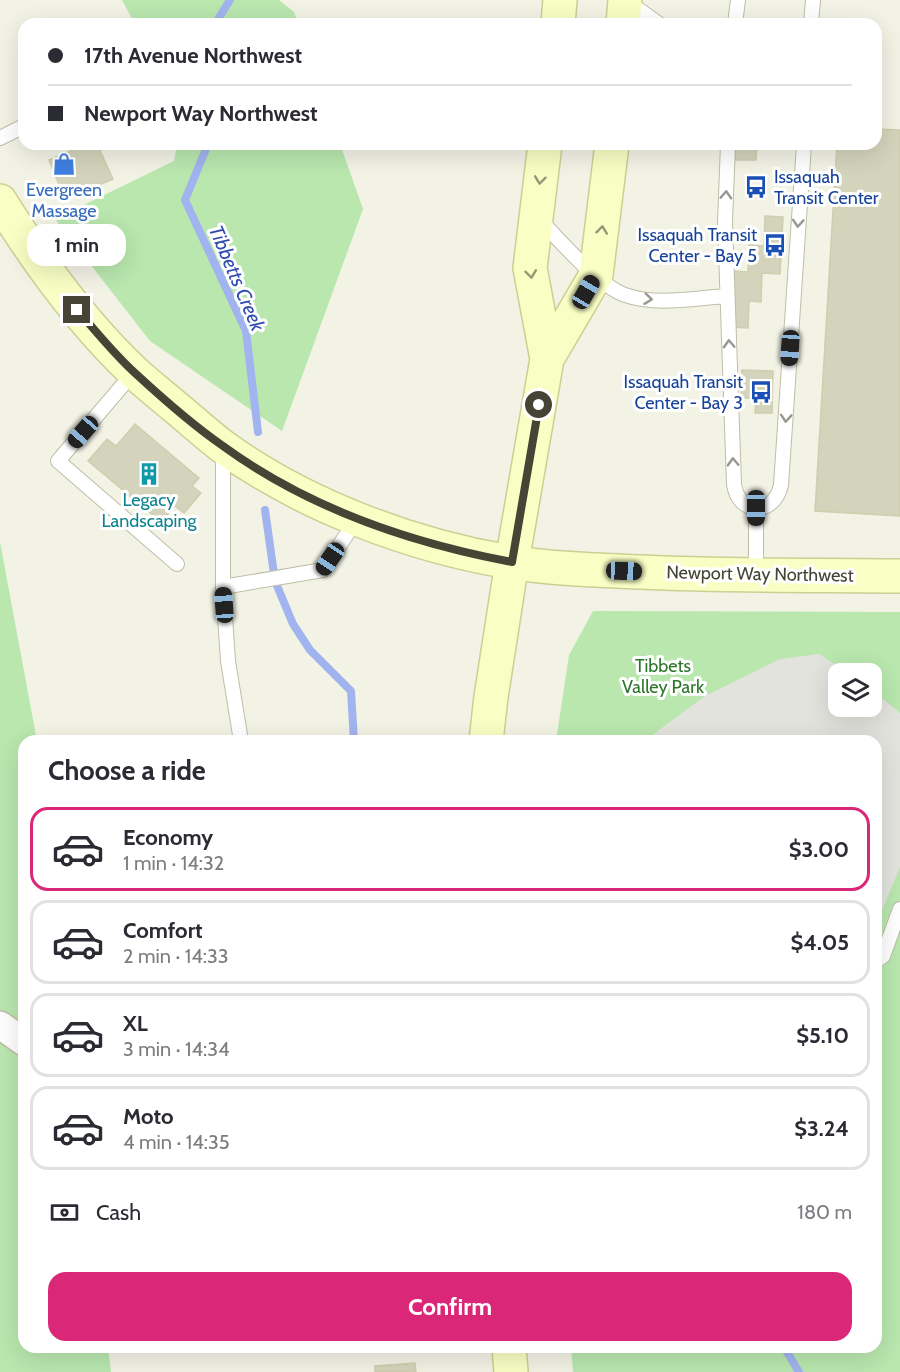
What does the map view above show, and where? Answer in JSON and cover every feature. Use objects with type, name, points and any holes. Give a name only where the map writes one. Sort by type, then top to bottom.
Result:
[{"type":"street","points":[[558,18],[560,0]]},
{"type":"street","points":[[624,18],[625,0]]},
{"type":"street","points":[[487,735],[512,562],[547,359],[530,268],[544,150]]},
{"type":"street","points":[[547,359],[596,276],[611,150]]},
{"type":"street","name":"Newport Way Northwest","points":[[0,201],[29,248],[77,310],[134,372],[223,446],[289,487],[357,519],[442,547],[512,562],[593,570],[900,576]]},
{"type":"street","points":[[0,1025],[18,1038]]},
{"type":"street","points":[[509,1353],[511,1372]]},
{"type":"lane","points":[[625,0],[650,18]]},
{"type":"lane","points":[[736,18],[738,0]]},
{"type":"lane","points":[[812,18],[813,0]]},
{"type":"lane","points":[[0,138],[18,130]]},
{"type":"lane","points":[[728,150],[725,222],[734,484],[735,493],[740,501],[756,508],[766,507],[773,502],[779,494],[781,485],[804,150]]},
{"type":"lane","points":[[536,216],[596,276],[626,296],[658,300],[727,296]]},
{"type":"lane","points":[[134,372],[58,461],[177,564]]},
{"type":"lane","points":[[223,446],[223,586],[228,661],[240,735]]},
{"type":"lane","points":[[756,508],[756,574]]},
{"type":"lane","points":[[223,586],[323,570],[357,519]]},
{"type":"lane","points":[[882,957],[900,909]]},
{"type":"green space","points":[[122,0],[279,0],[294,12],[296,18],[132,18]]},
{"type":"green space","points":[[176,150],[342,150],[363,209],[282,431],[150,341],[55,219],[174,161]]},
{"type":"green space","points":[[0,542],[36,735],[18,735],[18,1353],[109,1353],[111,1372],[0,1372]]},
{"type":"green space","name":"Tibbets Valley Park","points":[[593,611],[900,612],[900,1372],[573,1372],[571,1353],[882,1353],[882,735],[557,735],[569,655]]},
{"type":"shaded area","points":[[819,654],[833,663],[828,663],[828,717],[882,717],[882,698],[900,713],[900,867],[882,910],[882,735],[653,735],[705,696],[780,659]]},
{"type":"building","points":[[882,129],[900,130],[900,516],[815,511],[837,150],[882,150]]},
{"type":"building","points":[[73,150],[100,150],[113,179],[65,199],[49,160]]},
{"type":"building","points":[[736,150],[757,150],[756,160],[735,160]]},
{"type":"building","points":[[765,216],[783,217],[780,274],[762,273],[761,302],[749,301],[748,328],[729,327],[732,271],[748,272],[749,245],[764,246]]},
{"type":"building","points":[[742,370],[773,371],[772,413],[755,413],[756,398],[741,398]]},
{"type":"building","name":"Legacy Landscaping","points":[[135,424],[199,478],[192,486],[201,493],[184,513],[175,506],[161,522],[88,461],[107,439],[116,446]]},
{"type":"building","points":[[415,1363],[416,1372],[375,1372],[375,1366]]},
{"type":"waterway","name":"Tibbetts Creek","points":[[219,18],[230,0]]},
{"type":"waterway","name":"Tibbetts Creek","points":[[206,150],[185,200],[246,331],[258,432]]},
{"type":"waterway","name":"Tibbetts Creek","points":[[265,510],[275,581],[293,624],[310,650],[351,691],[354,735]]},
{"type":"waterway","name":"Tibbetts Creek","points":[[788,1353],[799,1372]]},
{"type":"place","name":"Evergreen Massage","points":[[64,164]]},
{"type":"place","name":"Issaquah Transit Center","points":[[756,187]]},
{"type":"place","name":"Issaquah Transit Center - Bay 5","points":[[775,245]]},
{"type":"place","name":"Issaquah Transit Center - Bay 3","points":[[761,392]]},
{"type":"place","name":"Legacy Landscaping","points":[[149,474]]},
{"type":"route","points":[[77,310],[134,372],[223,446],[289,487],[357,519],[406,537],[474,555],[512,562],[539,405]]}]
